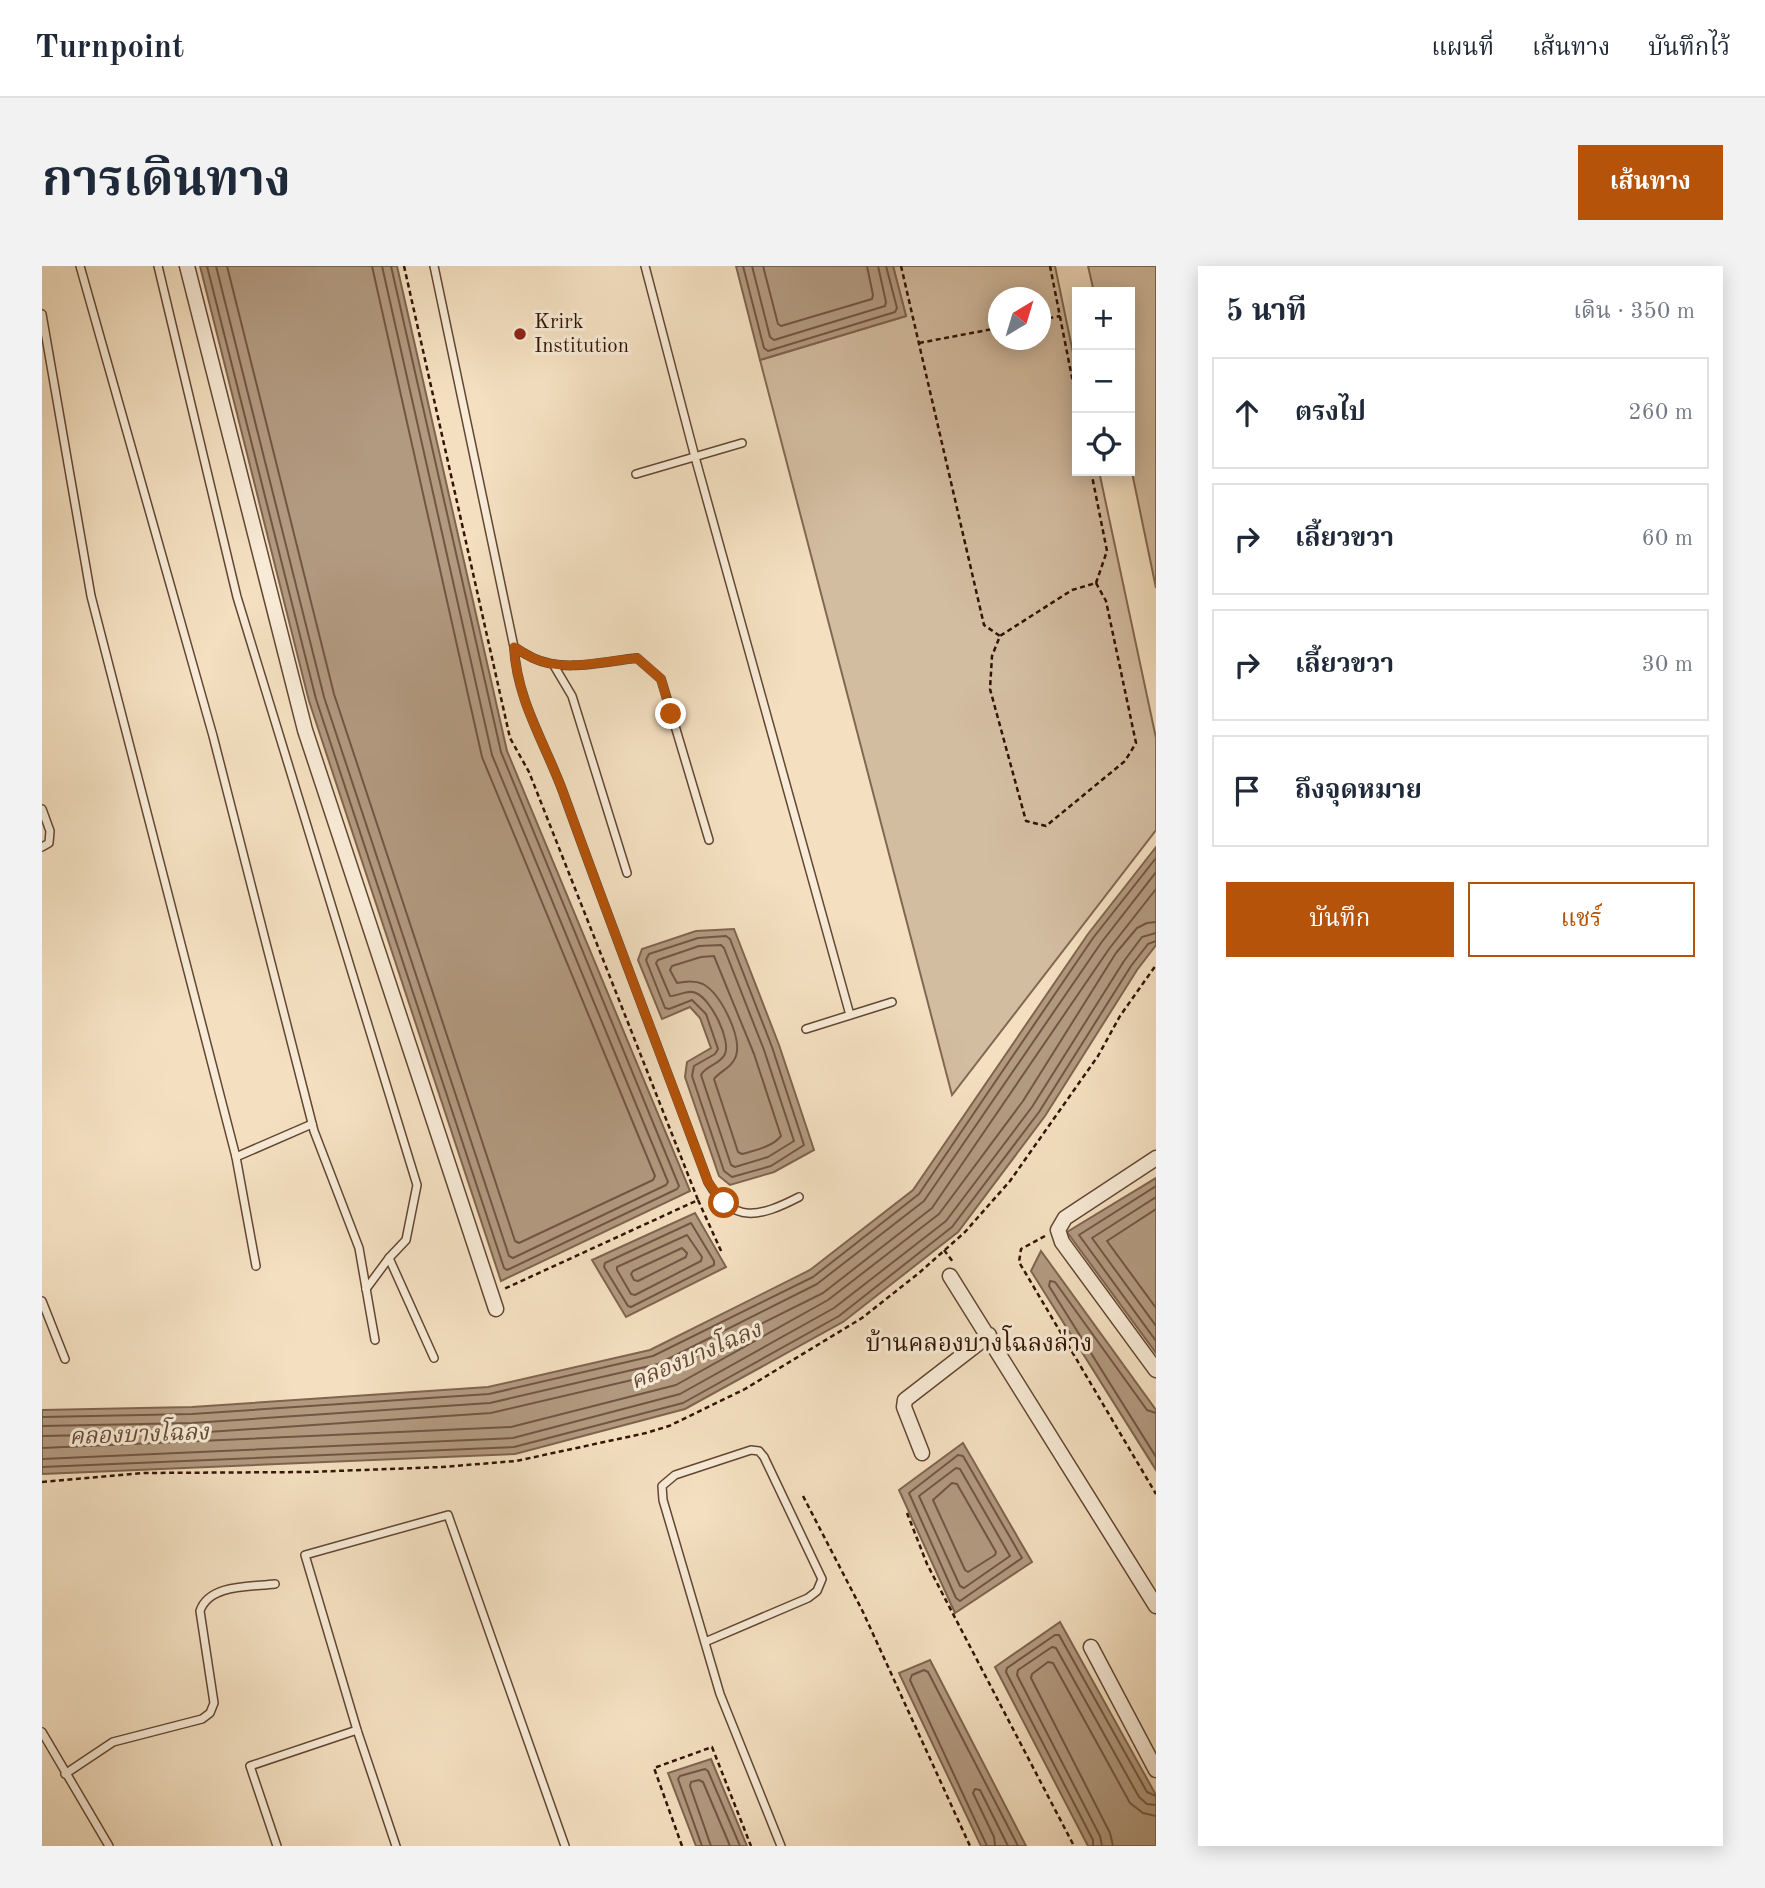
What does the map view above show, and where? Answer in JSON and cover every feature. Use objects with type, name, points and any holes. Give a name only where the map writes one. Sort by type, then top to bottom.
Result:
[{"type":"street","points":[[187,266],[305,730],[496,1309]]},
{"type":"street","points":[[1156,1158],[1065,1218],[1058,1230],[1062,1242],[1156,1370]]},
{"type":"street","points":[[950,1276],[1156,1606]]},
{"type":"street","points":[[922,1453],[904,1407],[905,1400],[989,1335]]},
{"type":"street","points":[[1091,1647],[1156,1770]]},
{"type":"lane","points":[[80,266],[213,736],[312,1124],[359,1248],[375,1340]]},
{"type":"lane","points":[[158,266],[237,597],[417,1185],[406,1241],[389,1258],[366,1289]]},
{"type":"lane","points":[[434,266],[522,696],[555,771],[708,1182],[724,1203],[733,1210],[745,1213],[759,1214],[799,1197]]},
{"type":"lane","points":[[645,266],[695,457],[850,1015]]},
{"type":"lane","points":[[42,314],[91,596],[236,1157],[256,1266]]},
{"type":"lane","points":[[636,474],[742,443]]},
{"type":"lane","points":[[514,647],[534,659],[553,664],[569,665],[637,658],[661,679],[709,840]]},
{"type":"lane","points":[[553,664],[572,696],[627,873]]},
{"type":"lane","points":[[42,809],[50,831],[49,843],[42,847]]},
{"type":"lane","points":[[806,1029],[892,1002]]},
{"type":"lane","points":[[236,1157],[312,1124]]},
{"type":"lane","points":[[389,1258],[434,1358]]},
{"type":"lane","points":[[42,1301],[65,1359]]},
{"type":"lane","points":[[705,1642],[808,1598],[817,1591],[821,1579],[759,1451],[751,1450],[675,1475],[662,1486],[663,1500],[720,1693],[781,1846]]},
{"type":"lane","points":[[396,1846],[357,1730],[305,1555],[448,1515],[565,1846]]},
{"type":"lane","points":[[65,1774],[113,1742],[202,1718],[210,1713],[214,1703],[200,1611],[203,1602],[211,1594],[275,1584]]},
{"type":"lane","points":[[277,1846],[250,1766],[357,1730]]},
{"type":"lane","points":[[42,1732],[108,1846]]},
{"type":"path","points":[[404,266],[510,738],[529,772],[698,1200],[722,1253]]},
{"type":"path","points":[[901,266],[984,625],[1000,636]]},
{"type":"path","points":[[1050,266],[1072,377]]},
{"type":"path","points":[[1051,318],[1060,316]]},
{"type":"path","points":[[919,343],[988,330]]},
{"type":"path","points":[[1092,476],[1107,551],[1096,583],[1106,601],[1136,743],[1125,761],[1046,825],[1026,821],[990,689],[992,656],[1000,636],[1072,590],[1096,583]]},
{"type":"path","points":[[42,1482],[144,1472],[309,1472],[516,1461],[669,1426],[746,1389],[862,1318],[919,1273],[965,1231],[1010,1181],[1098,1056],[1120,1016],[1156,965]]},
{"type":"path","points":[[503,1289],[698,1200]]},
{"type":"path","points":[[1058,1230],[1021,1249],[1019,1262],[1156,1494]]},
{"type":"path","points":[[803,1496],[863,1612],[970,1846]]},
{"type":"path","points":[[907,1513],[926,1564],[1074,1846]]},
{"type":"path","points":[[682,1846],[654,1768],[712,1747],[751,1846]]},
{"type":"shaded area","points":[[893,266],[1055,266],[1072,348],[1072,476],[1100,476],[1156,738],[1156,830],[952,1095],[760,360],[906,316]]},
{"type":"shaded area","points":[[1088,266],[1156,266],[1156,588],[1133,476],[1135,476],[1135,287],[1093,287]]},
{"type":"water","points":[[200,266],[397,266],[507,751],[690,1191],[501,1281],[309,701]]},
{"type":"water","points":[[736,266],[893,266],[906,316],[760,360]]},
{"type":"water","name":"คลองบางโฉลง","points":[[1156,847],[1156,945],[1137,970],[1045,1116],[958,1232],[843,1322],[685,1409],[515,1454],[42,1474],[42,1410],[192,1407],[488,1387],[650,1350],[810,1270],[913,1190],[1088,934]]},
{"type":"water","points":[[734,929],[779,1045],[814,1150],[774,1172],[730,1185],[719,1176],[685,1077],[687,1062],[711,1048],[700,1018],[690,1007],[662,1019],[638,960],[642,949],[696,931]]},
{"type":"water","points":[[1156,1178],[1156,1353],[1067,1232]]},
{"type":"water","points":[[695,1213],[726,1267],[626,1317],[592,1260]]},
{"type":"water","points":[[1041,1251],[1156,1410],[1156,1470],[1031,1271]]},
{"type":"water","points":[[963,1443],[1032,1562],[955,1613],[899,1490]]},
{"type":"water","points":[[1060,1622],[1156,1795],[1156,1846],[1088,1846],[995,1667]]},
{"type":"water","points":[[930,1660],[1026,1846],[981,1846],[899,1673]]},
{"type":"water","points":[[711,1759],[747,1846],[696,1846],[668,1773]]},
{"type":"place","name":"Krirk Institution","points":[[520,334]]},
{"type":"district","name":"บ้านคลองบางโฉลงล่าง","points":[[979,1345]]},
{"type":"route","points":[[671,714],[661,679],[637,658],[569,665],[553,664],[534,659],[514,647],[515,671],[522,696],[555,771],[708,1182],[724,1203]]}]
